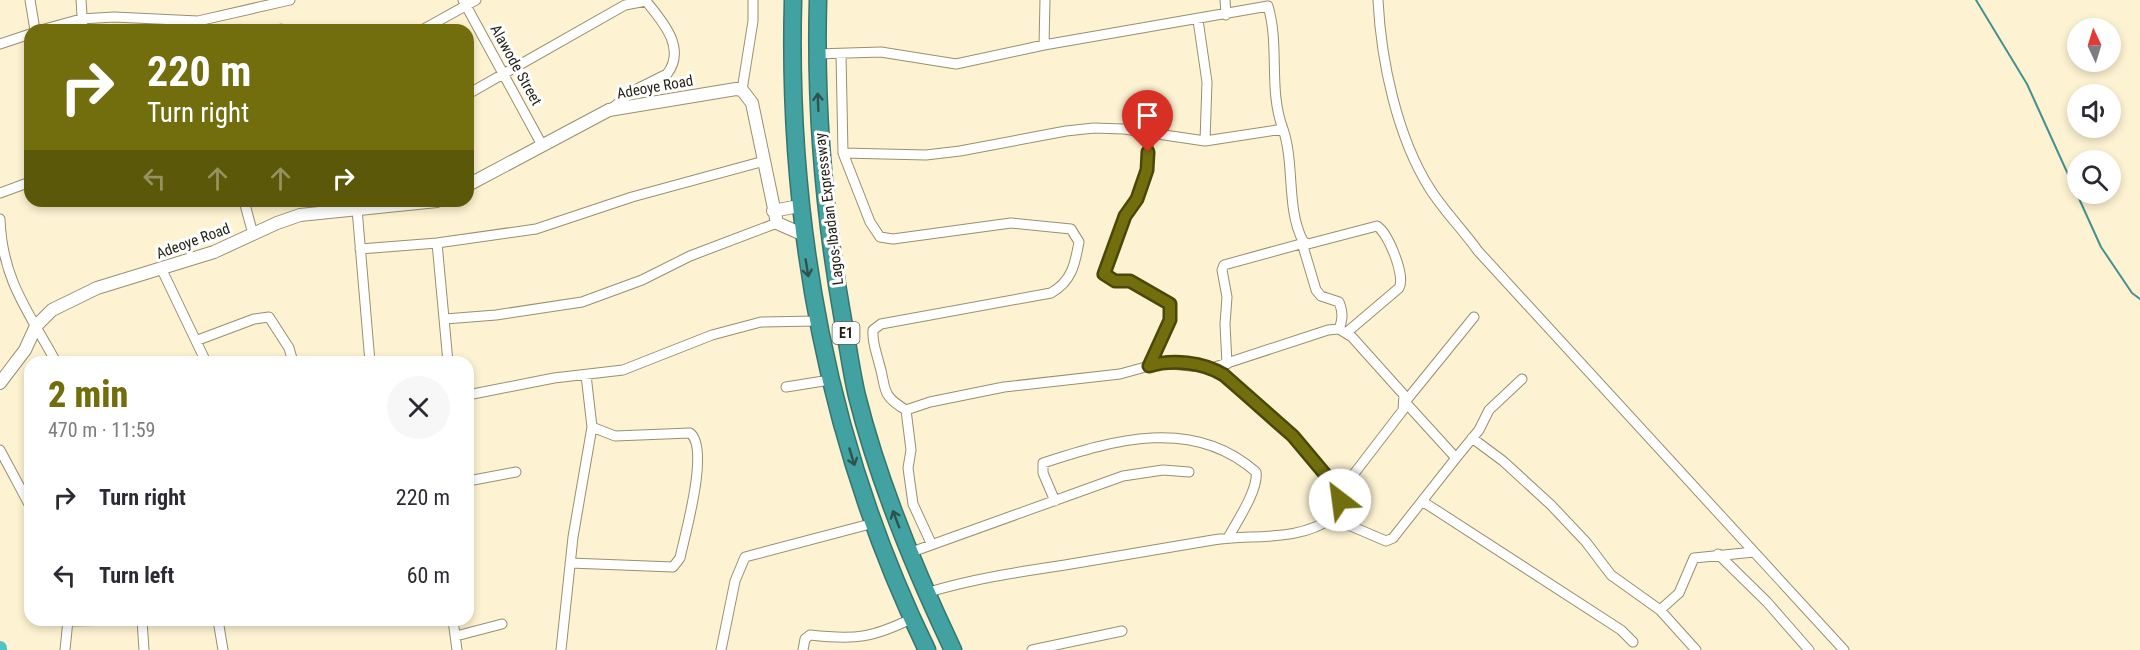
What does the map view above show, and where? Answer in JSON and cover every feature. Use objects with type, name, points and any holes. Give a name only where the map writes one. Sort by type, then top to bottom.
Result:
[{"type":"highway","name":"Lagos-Ibadan Expressway","points":[[793,0],[793,135],[802,234],[817,321],[830,380],[852,459],[874,524],[927,650]]},
{"type":"highway","name":"Lagos-Ibadan Expressway","points":[[818,0],[816,54],[820,146],[831,258],[857,395],[892,508],[926,593],[953,650]]},
{"type":"street","points":[[30,0],[34,24]]},
{"type":"street","points":[[81,0],[81,24]]},
{"type":"street","points":[[206,24],[290,0]]},
{"type":"street","points":[[431,24],[464,3],[476,0]]},
{"type":"street","points":[[753,0],[753,21],[742,90],[752,103],[775,217],[802,234]]},
{"type":"street","points":[[1044,45],[1045,0]]},
{"type":"street","points":[[1225,0],[1226,15]]},
{"type":"street","points":[[1378,0],[1384,55],[1395,106],[1430,188],[1478,251],[1844,650]]},
{"type":"street","points":[[474,90],[625,5],[646,1],[670,30],[674,51],[671,69],[667,74],[625,96],[609,110]]},
{"type":"street","name":"Alawode Street","points":[[464,3],[542,145]]},
{"type":"street","points":[[816,54],[880,52],[956,64],[1044,45],[1268,6],[1274,35],[1273,85],[1289,148],[1297,221],[1316,290],[1321,296],[1339,302],[1342,309],[1343,331],[1404,395],[1403,410],[1340,492],[1332,518],[1317,528],[1297,534],[1228,538],[1003,574],[926,593]]},
{"type":"street","points":[[63,24],[81,19],[114,17],[180,24]]},
{"type":"street","points":[[1198,20],[1207,82],[1205,141]]},
{"type":"street","points":[[0,44],[24,36]]},
{"type":"street","points":[[841,54],[843,153],[870,222],[880,237],[893,238],[1011,223],[1071,229],[1079,242],[1072,275],[1063,286],[1051,293],[881,324],[873,330],[872,341],[885,391],[894,403],[906,410],[930,402],[1004,387],[1120,374],[1149,366],[1173,363],[1212,368],[1224,375],[1293,436],[1340,492]]},
{"type":"street","name":"Adeoye Road","points":[[474,182],[609,110],[729,90],[742,90]]},
{"type":"street","points":[[843,153],[926,155],[960,152],[1066,131],[1094,128],[1205,141],[1283,129]]},
{"type":"street","points":[[1149,133],[1147,170],[1137,199],[1125,216],[1104,274],[1115,281],[1130,281],[1170,304],[1170,320],[1149,366]]},
{"type":"street","points":[[360,249],[437,243],[536,229],[632,197],[764,161]]},
{"type":"street","points":[[0,193],[24,184]]},
{"type":"street","points":[[445,319],[496,315],[582,302],[642,280],[800,206]]},
{"type":"street","points":[[246,207],[253,234]]},
{"type":"street","name":"Adeoye Road","points":[[0,383],[25,351],[36,326],[60,304],[97,288],[214,252],[300,215],[377,207]]},
{"type":"street","points":[[357,209],[369,356]]},
{"type":"street","points":[[0,219],[5,264],[15,290],[53,356]]},
{"type":"street","points":[[1212,368],[1228,361],[1319,332],[1343,331],[1401,285],[1400,270],[1383,231],[1378,226],[1373,226],[1224,265],[1222,270],[1227,297],[1225,324],[1228,361],[1224,375]]},
{"type":"street","points":[[437,243],[448,356]]},
{"type":"street","points":[[161,268],[204,356]]},
{"type":"street","points":[[198,340],[254,319],[269,317],[289,348],[291,356]]},
{"type":"street","points":[[1405,402],[1474,317]]},
{"type":"street","points":[[474,394],[554,378],[623,370],[712,334],[744,325],[779,320],[817,321]]},
{"type":"street","points":[[561,650],[570,562],[592,427],[586,375]]},
{"type":"street","points":[[1332,518],[1386,541],[1393,538],[1472,438],[1489,410],[1522,379]]},
{"type":"street","points":[[786,387],[830,380]]},
{"type":"street","points":[[1405,402],[1456,458]]},
{"type":"street","points":[[906,410],[911,450],[908,468],[914,504],[932,543]]},
{"type":"street","points":[[570,562],[673,567],[680,558],[695,483],[699,451],[696,439],[690,433],[615,436],[592,427]]},
{"type":"street","points":[[1055,501],[1043,473],[1043,463],[1089,447],[1148,436],[1179,436],[1224,451],[1256,472],[1257,480],[1228,538]]},
{"type":"street","points":[[1472,438],[1503,461],[1551,505],[1586,542],[1611,574],[1660,610],[1696,650]]},
{"type":"street","points":[[0,450],[24,495]]},
{"type":"street","points":[[909,552],[1134,473],[1163,470],[1189,472]]},
{"type":"street","points":[[474,481],[516,471]]},
{"type":"street","points":[[1422,501],[1621,630],[1633,642]]},
{"type":"street","points":[[721,650],[735,581],[746,557],[874,524]]},
{"type":"street","points":[[1660,610],[1679,593],[1694,558],[1754,552]]},
{"type":"street","points":[[1718,554],[1767,602],[1809,650]]},
{"type":"street","points":[[803,650],[805,639],[810,635],[845,638],[871,637],[913,618]]},
{"type":"street","points":[[456,636],[502,624]]},
{"type":"street","points":[[65,650],[67,626]]},
{"type":"street","points":[[142,626],[144,650]]},
{"type":"street","points":[[219,626],[222,650]]},
{"type":"street","points":[[454,626],[457,650]]},
{"type":"street","points":[[1032,650],[1122,631]]},
{"type":"waterway","points":[[1976,0],[2027,84],[2101,247],[2132,293],[2140,299]]},
{"type":"route","points":[[1148,152],[1147,170],[1137,199],[1125,216],[1104,274],[1115,281],[1130,281],[1170,304],[1170,320],[1149,366],[1160,363],[1187,364],[1212,368],[1224,375],[1293,436],[1340,492],[1340,500]]}]
